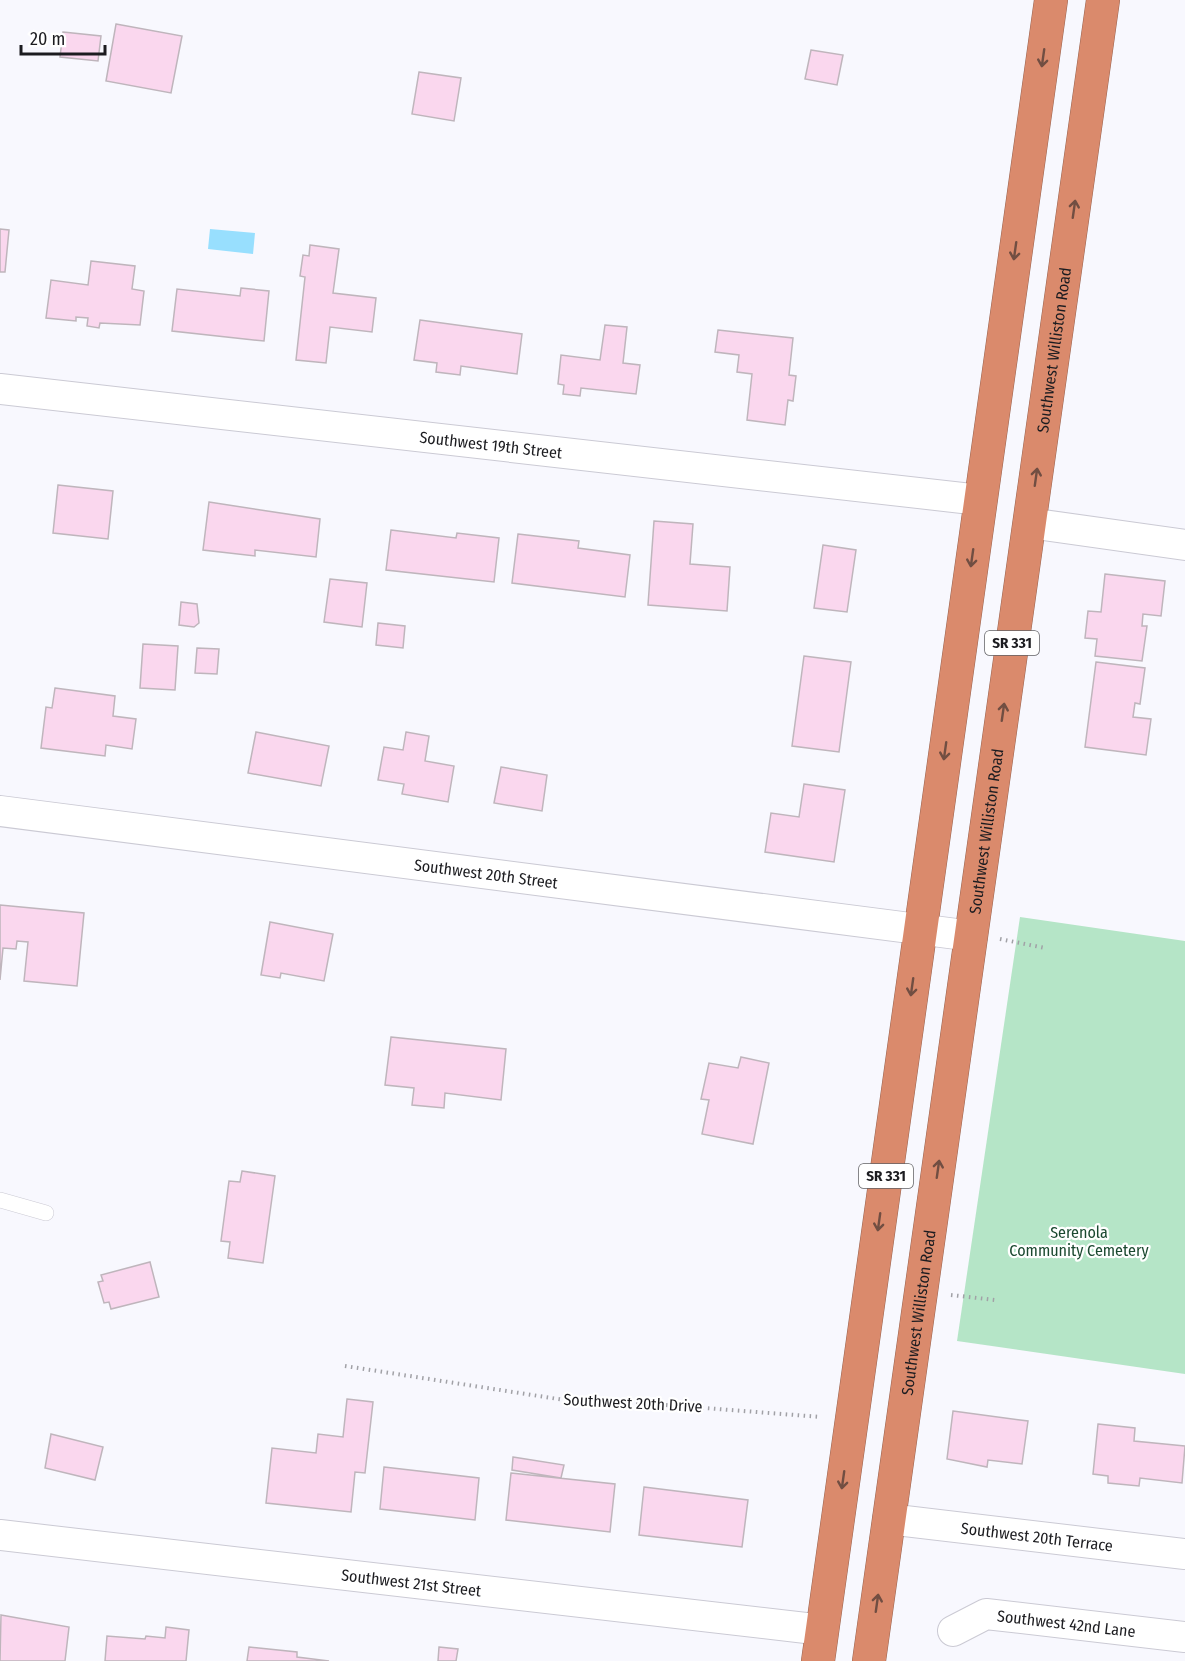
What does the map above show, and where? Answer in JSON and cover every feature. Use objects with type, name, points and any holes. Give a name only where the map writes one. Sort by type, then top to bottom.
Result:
[{"type":"highway","name":"SR 331","points":[[820,1645],[1051,0]]},
{"type":"highway","name":"Southwest Williston Road","points":[[869,1661],[972,936],[1100,0]]},
{"type":"street","name":"Southwest 19th Street","points":[[0,389],[980,500]]},
{"type":"street","points":[[1029,523],[1185,545]]},
{"type":"street","name":"Southwest 20th Street","points":[[0,811],[972,936]]},
{"type":"street","name":"Southwest 20th Terrace","points":[[888,1519],[1185,1554]]},
{"type":"street","name":"Southwest 21st Street","points":[[0,1535],[820,1645]]},
{"type":"street","name":"Southwest 42nd Lane","points":[[953,1631],[986,1614],[1185,1637]]},
{"type":"lane","points":[[0,1200],[46,1213]]},
{"type":"path","points":[[972,936],[1045,948]]},
{"type":"path","points":[[921,1292],[995,1300]]},
{"type":"path","name":"Southwest 20th Drive","points":[[345,1366],[584,1403],[639,1403],[813,1416],[851,1422]]},
{"type":"green space","name":"Serenola Community Cemetery","points":[[1020,917],[1185,941],[1185,1374],[957,1341]]},
{"type":"water","points":[[210,229],[255,233],[253,254],[208,249]]},
{"type":"building","points":[[116,24],[182,36],[171,93],[106,81]]},
{"type":"building","points":[[63,32],[101,36],[98,61],[60,57]]},
{"type":"building","points":[[811,50],[843,55],[837,85],[805,79]]},
{"type":"building","points":[[419,72],[461,78],[454,121],[412,114]]},
{"type":"building","points":[[0,229],[9,230],[5,272],[0,272]]},
{"type":"building","points":[[310,245],[339,249],[333,293],[376,298],[372,332],[330,327],[326,363],[296,360],[305,277],[300,276],[303,255],[309,256]]},
{"type":"building","points":[[91,261],[135,266],[132,289],[144,291],[140,325],[100,323],[99,328],[87,326],[88,318],[76,317],[76,321],[46,318],[51,280],[88,285]]},
{"type":"building","points":[[241,288],[269,291],[264,341],[172,331],[177,289],[240,296]]},
{"type":"building","points":[[420,320],[522,334],[517,374],[461,366],[460,375],[436,372],[437,363],[414,360]]},
{"type":"building","points":[[605,325],[627,327],[623,363],[640,365],[636,394],[581,388],[580,396],[563,394],[564,385],[558,384],[561,355],[600,360]]},
{"type":"building","points":[[718,330],[793,338],[789,375],[796,376],[793,401],[788,400],[785,425],[747,420],[752,374],[737,372],[739,355],[715,352]]},
{"type":"building","points":[[58,485],[113,491],[108,539],[53,533]]},
{"type":"building","points":[[209,502],[320,519],[316,557],[255,550],[255,556],[203,550]]},
{"type":"building","points":[[654,521],[693,524],[690,564],[730,567],[727,611],[648,605]]},
{"type":"building","points":[[391,530],[456,538],[457,533],[499,538],[494,582],[386,570]]},
{"type":"building","points":[[518,534],[579,541],[578,548],[630,555],[625,597],[512,583]]},
{"type":"building","points":[[823,545],[856,550],[847,612],[814,608]]},
{"type":"building","points":[[1105,574],[1165,581],[1161,616],[1143,614],[1142,626],[1147,626],[1142,661],[1095,656],[1097,639],[1085,638],[1088,611],[1101,612]]},
{"type":"building","points":[[330,579],[367,583],[362,627],[324,622]]},
{"type":"building","points":[[181,602],[197,604],[199,623],[194,627],[179,625]]},
{"type":"building","points":[[378,623],[405,626],[403,648],[376,645]]},
{"type":"building","points":[[143,644],[178,646],[175,690],[140,688]]},
{"type":"building","points":[[197,648],[219,649],[217,674],[195,673]]},
{"type":"building","points":[[804,656],[851,662],[839,752],[792,746]]},
{"type":"building","points":[[1096,662],[1145,668],[1140,704],[1135,703],[1133,717],[1151,719],[1146,755],[1085,747]]},
{"type":"building","points":[[55,688],[115,696],[113,716],[136,719],[132,749],[106,745],[105,756],[41,748],[46,707],[52,708]]},
{"type":"building","points":[[256,732],[329,746],[321,786],[248,773]]},
{"type":"building","points":[[406,732],[429,736],[425,761],[454,766],[448,802],[402,794],[404,784],[378,780],[384,747],[403,750]]},
{"type":"building","points":[[501,767],[547,775],[542,811],[494,803]]},
{"type":"building","points":[[804,784],[845,790],[834,862],[765,852],[771,813],[799,817]]},
{"type":"building","points":[[0,905],[84,913],[77,986],[24,981],[28,942],[17,941],[16,949],[3,948],[0,980]]},
{"type":"building","points":[[270,922],[333,934],[324,981],[281,973],[280,978],[261,975]]},
{"type":"building","points":[[391,1037],[506,1049],[501,1100],[445,1093],[444,1108],[412,1105],[414,1088],[385,1085]]},
{"type":"building","points":[[741,1057],[769,1063],[753,1144],[702,1134],[709,1100],[701,1099],[709,1063],[738,1068]]},
{"type":"building","points":[[242,1171],[275,1176],[263,1263],[228,1258],[230,1242],[221,1241],[229,1181],[240,1182]]},
{"type":"building","points":[[150,1262],[159,1297],[111,1309],[109,1302],[104,1303],[98,1282],[103,1281],[101,1275]]},
{"type":"building","points":[[347,1399],[373,1402],[365,1473],[355,1472],[351,1512],[266,1503],[272,1448],[316,1453],[318,1434],[343,1437]]},
{"type":"building","points":[[953,1411],[1028,1421],[1022,1464],[988,1460],[987,1467],[947,1459]]},
{"type":"building","points":[[1098,1424],[1135,1428],[1134,1441],[1185,1446],[1182,1483],[1140,1478],[1139,1486],[1108,1483],[1108,1476],[1093,1474]]},
{"type":"building","points":[[51,1434],[103,1447],[95,1480],[45,1468]]},
{"type":"building","points":[[513,1457],[564,1465],[561,1478],[512,1470]]},
{"type":"building","points":[[384,1467],[479,1478],[475,1520],[380,1509]]},
{"type":"building","points":[[511,1473],[615,1484],[610,1532],[506,1520]]},
{"type":"building","points":[[644,1487],[748,1500],[742,1547],[639,1535]]},
{"type":"building","points":[[1,1615],[69,1627],[65,1661],[0,1661]]},
{"type":"building","points":[[166,1627],[189,1630],[186,1661],[105,1661],[107,1636],[165,1638]]},
{"type":"building","points":[[249,1647],[297,1652],[297,1657],[329,1661],[247,1661]]},
{"type":"building","points":[[439,1647],[458,1649],[456,1661],[438,1661]]}]
